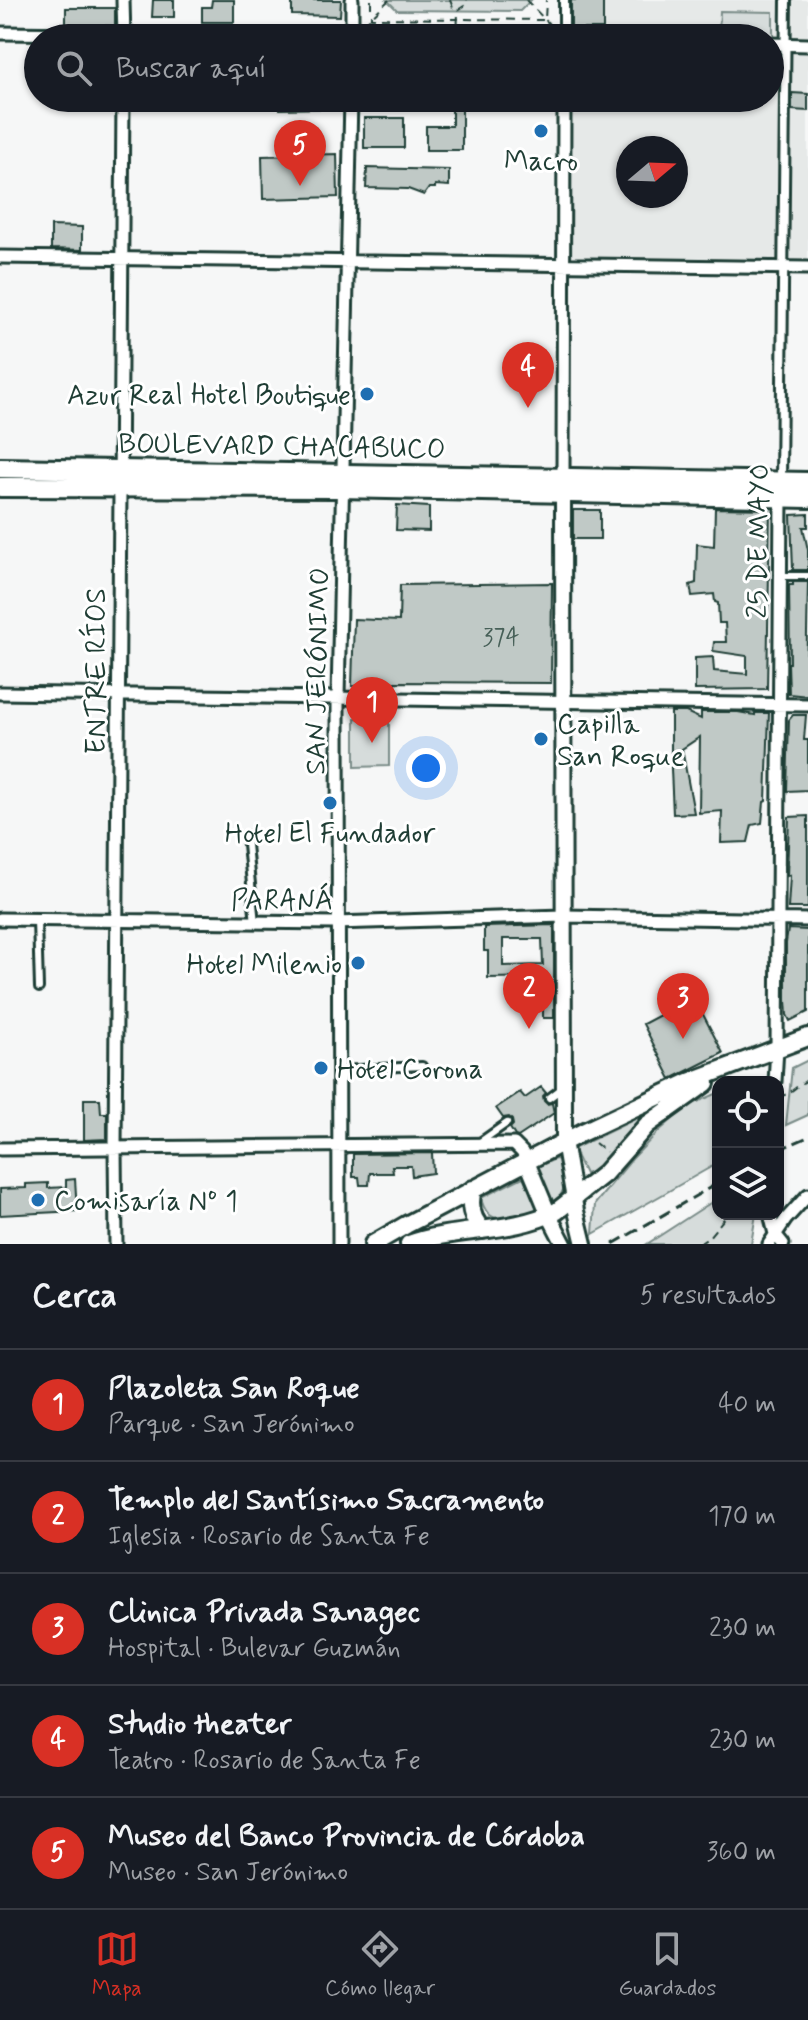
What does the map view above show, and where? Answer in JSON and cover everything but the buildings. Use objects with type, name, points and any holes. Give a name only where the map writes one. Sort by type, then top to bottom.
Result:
[{"type":"main road","name":"BOULEVARD CHACABUCO","points":[[0,468],[120,478],[781,490]]},
{"type":"main road","name":"BOULEVARD CHACABUCO","points":[[0,487],[120,478]]},
{"type":"main road","points":[[781,490],[808,482]]},
{"type":"main road","points":[[781,490],[808,498]]},
{"type":"main road","points":[[373,1244],[564,1141],[689,1082],[808,1037]]},
{"type":"main road","points":[[409,1244],[549,1215],[604,1174],[658,1116],[735,1066]]},
{"type":"main road","points":[[473,1189],[470,1204],[483,1230]]},
{"type":"street","points":[[123,0],[124,24]]},
{"type":"street","points":[[352,0],[352,24]]},
{"type":"street","points":[[564,0],[564,24]]},
{"type":"street","name":"25 DE MAYO","points":[[775,1076],[786,0]]},
{"type":"street","points":[[0,33],[24,34]]},
{"type":"street","points":[[785,44],[808,45]]},
{"type":"street","name":"ENTRE RÍOS","points":[[116,1244],[123,112]]},
{"type":"street","name":"SAN JERÓNIMO","points":[[339,1244],[338,698],[351,112]]},
{"type":"street","points":[[564,112],[564,1141],[584,1244]]},
{"type":"street","points":[[0,257],[808,268]]},
{"type":"street","points":[[0,693],[808,705]]},
{"type":"street","name":"PARANÁ","points":[[0,919],[339,923],[564,916],[808,920]]},
{"type":"street","points":[[0,1149],[514,1144],[522,1152],[564,1244]]},
{"type":"street","points":[[783,1244],[772,1239],[808,1195]]},
{"type":"street","points":[[513,1224],[529,1223],[546,1227],[564,1244]]},
{"type":"lane","points":[[780,576],[808,576]]},
{"type":"lane","points":[[246,835],[255,923]]},
{"type":"lane","points":[[37,920],[39,988]]},
{"type":"lane","points":[[339,1070],[422,1066]]},
{"type":"lane","points":[[549,1098],[564,1087]]},
{"type":"lane","points":[[476,1145],[507,1123]]},
{"type":"path","points":[[371,0],[371,18]]},
{"type":"path","points":[[365,24],[389,0]]},
{"type":"path","points":[[450,0],[453,8],[458,10],[464,8],[467,0]]},
{"type":"path","points":[[526,0],[549,24]]},
{"type":"path","points":[[545,20],[546,0]]},
{"type":"path","points":[[458,10],[458,24]]},
{"type":"path","points":[[371,18],[545,20]]},
{"type":"path","points":[[784,1096],[808,1080]]},
{"type":"path","points":[[583,1132],[616,1161]]},
{"type":"path","points":[[699,1244],[723,1220]]},
{"type":"shaded area","points":[[387,0],[531,0],[520,11],[397,10]]},
{"type":"shaded area","points":[[564,0],[808,0],[808,269],[563,266],[564,112],[784,112],[784,24],[564,24]]},
{"type":"shaded area","points":[[720,11],[773,12],[773,24],[719,24]]},
{"type":"shaded area","points":[[355,718],[389,719],[389,766],[355,767]]},
{"type":"shaded area","points":[[808,1060],[808,1115],[786,1125],[792,1068]]},
{"type":"shaded area","points":[[712,1096],[712,1166],[593,1234],[595,1204],[632,1159],[688,1106]]},
{"type":"shaded area","points":[[654,1110],[594,1171],[585,1174],[573,1149]]},
{"type":"shaded area","points":[[555,1159],[560,1160],[567,1181],[559,1199],[550,1203],[537,1167]]},
{"type":"shaded area","points":[[527,1175],[539,1210],[504,1219],[490,1215],[481,1198]]},
{"type":"shaded area","points":[[712,1202],[712,1220],[755,1220],[751,1244],[647,1244]]},
{"type":"railway","points":[[783,1148],[808,1137]]},
{"type":"railway","points":[[613,1244],[712,1186]]},
{"type":"place","name":"Macro","points":[[541,131]]},
{"type":"place","name":"Museo del Banco Provincia de Córdoba","points":[[300,186]]},
{"type":"place","name":"Azur Real Hotel Boutique","points":[[367,394]]},
{"type":"place","name":"Studio theater","points":[[528,408]]},
{"type":"place","name":"Capilla San Roque","points":[[541,739]]},
{"type":"place","name":"Plazoleta San Roque","points":[[372,743]]},
{"type":"place","name":"Hotel El Fundador","points":[[330,803]]},
{"type":"place","name":"Hotel Milenio","points":[[358,963]]},
{"type":"place","name":"Templo del Santísimo Sacramento","points":[[529,1029]]},
{"type":"place","name":"Clinica Privada Sanagec","points":[[683,1039]]},
{"type":"place","name":"Hotel Corona","points":[[321,1068]]},
{"type":"place","name":"Comisaría Nº 1","points":[[38,1200]]}]
